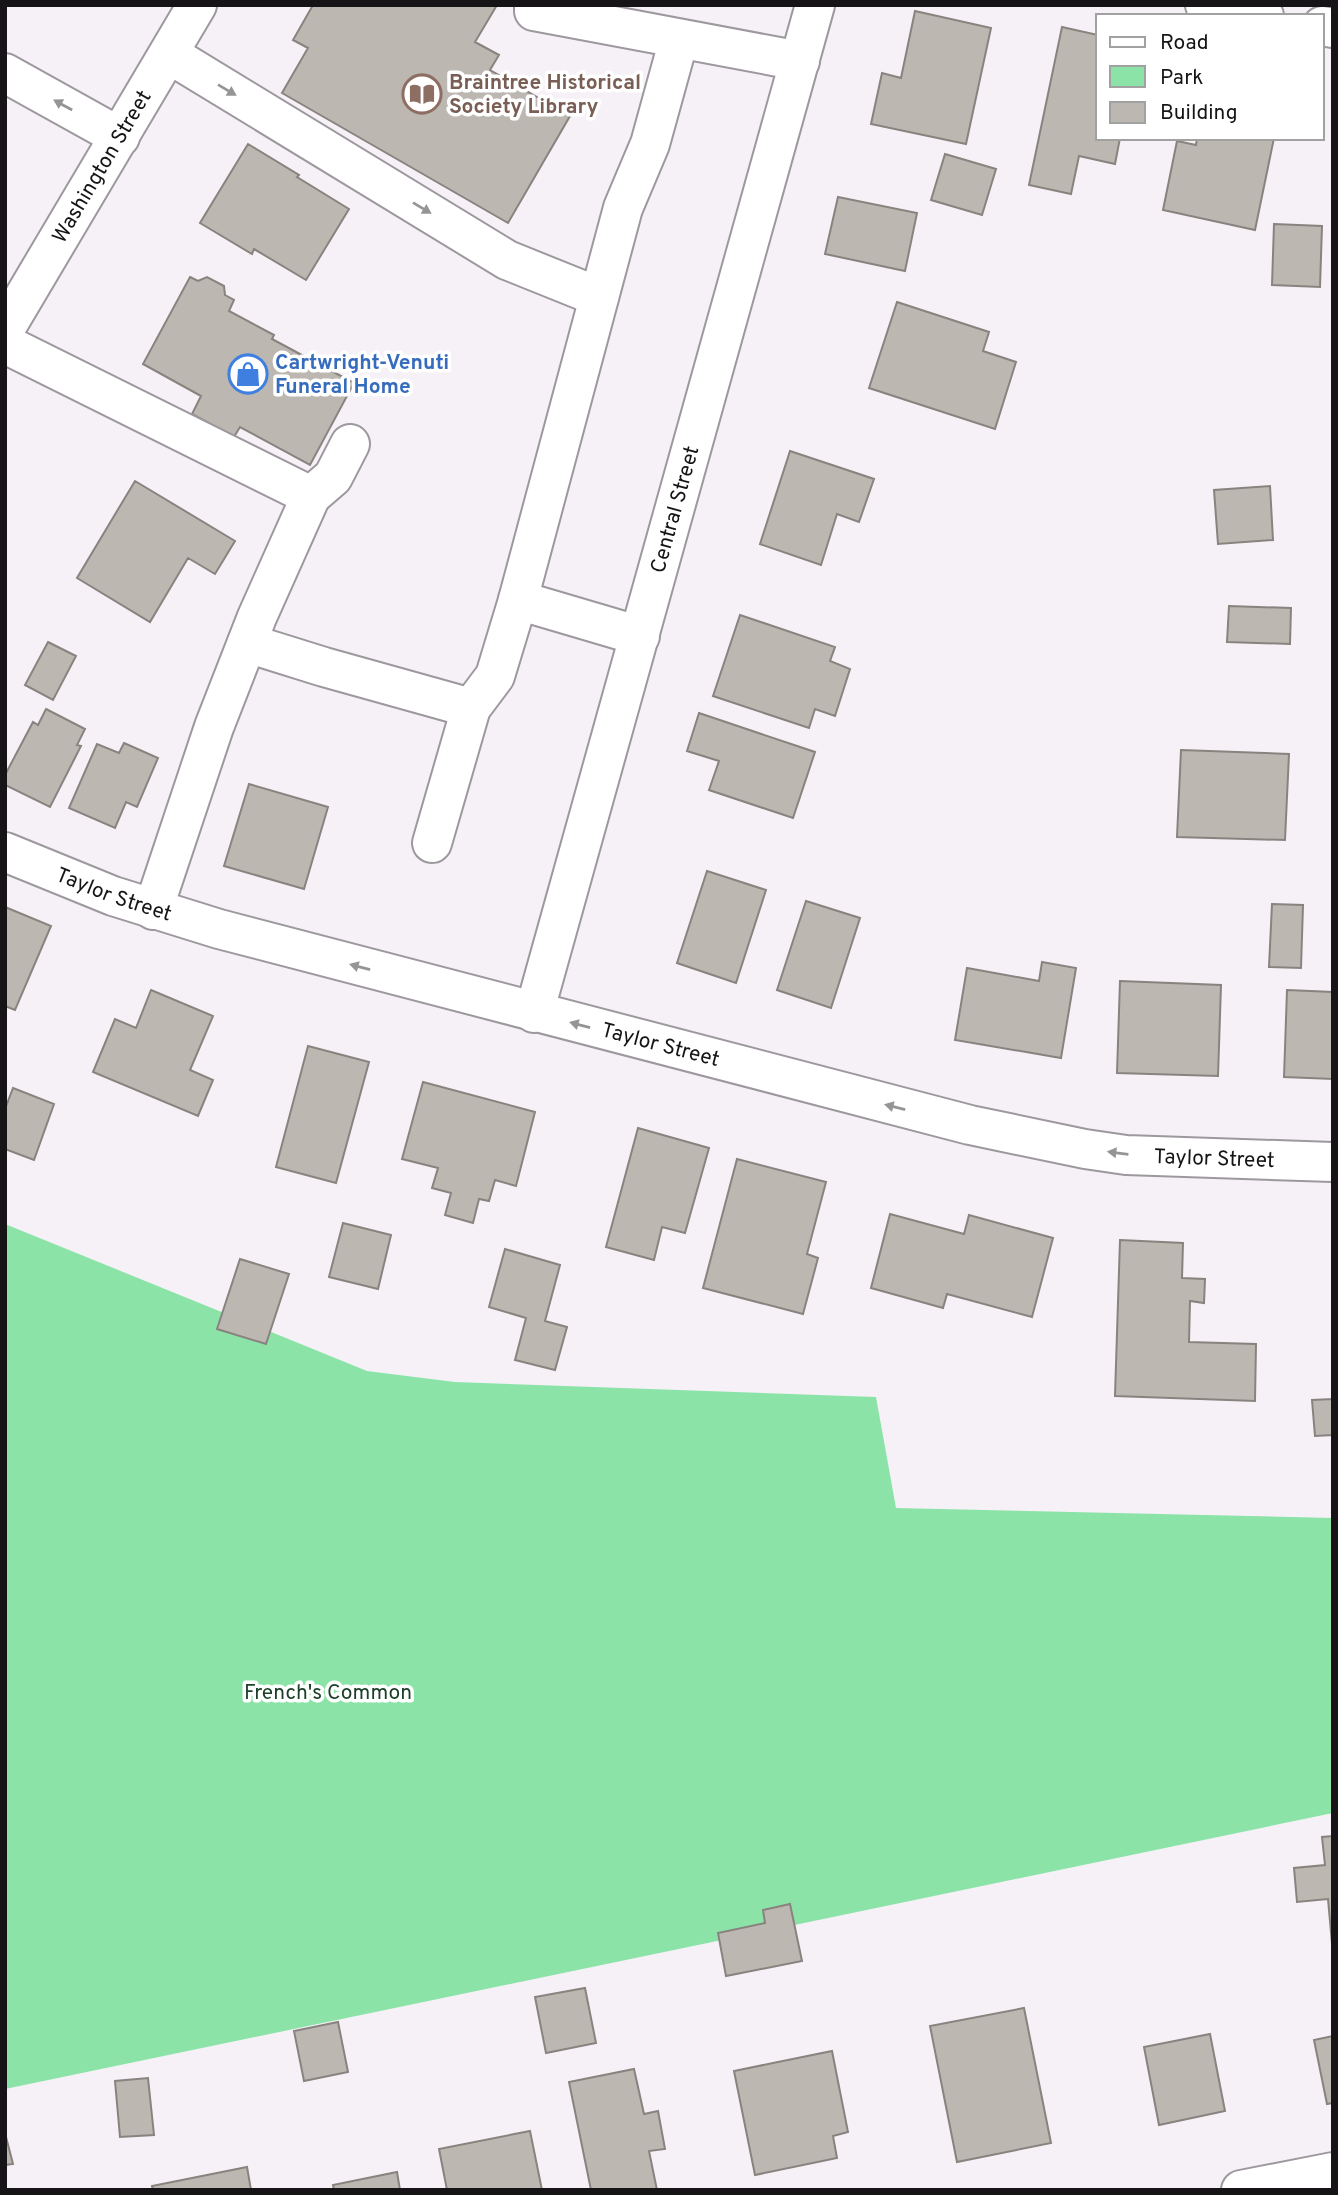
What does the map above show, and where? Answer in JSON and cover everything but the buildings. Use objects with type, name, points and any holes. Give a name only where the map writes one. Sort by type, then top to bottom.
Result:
[{"type":"street","name":"Washington Street","points":[[5,329],[197,5]]},
{"type":"street","name":"Central Street","points":[[534,1013],[816,5]]},
{"type":"street","points":[[1205,5],[1253,14]]},
{"type":"street","points":[[534,8],[800,61]]},
{"type":"street","points":[[432,843],[471,708],[495,676],[519,600],[623,208],[650,144],[679,39]]},
{"type":"street","points":[[169,54],[507,260],[599,297]]},
{"type":"street","points":[[5,73],[121,136]]},
{"type":"street","points":[[5,344],[311,496]]},
{"type":"street","points":[[153,910],[214,727],[247,643],[311,496],[333,477],[350,444]]},
{"type":"street","points":[[519,600],[640,636]]},
{"type":"street","points":[[247,643],[471,708]]},
{"type":"street","name":"Taylor Street","points":[[5,852],[64,878],[153,910],[896,1107],[1085,1149],[1168,1158],[1333,1162]]},
{"type":"street","points":[[1241,2190],[1333,2172]]},
{"type":"green space","name":"French's Common","points":[[5,1224],[367,1371],[455,1382],[876,1397],[896,1508],[1333,1518],[1333,1813],[5,2089]]},
{"type":"place","name":"Braintree Historical Society Library","points":[[422,94]]},
{"type":"place","name":"Cartwright-Venuti Funeral Home","points":[[248,374]]}]
